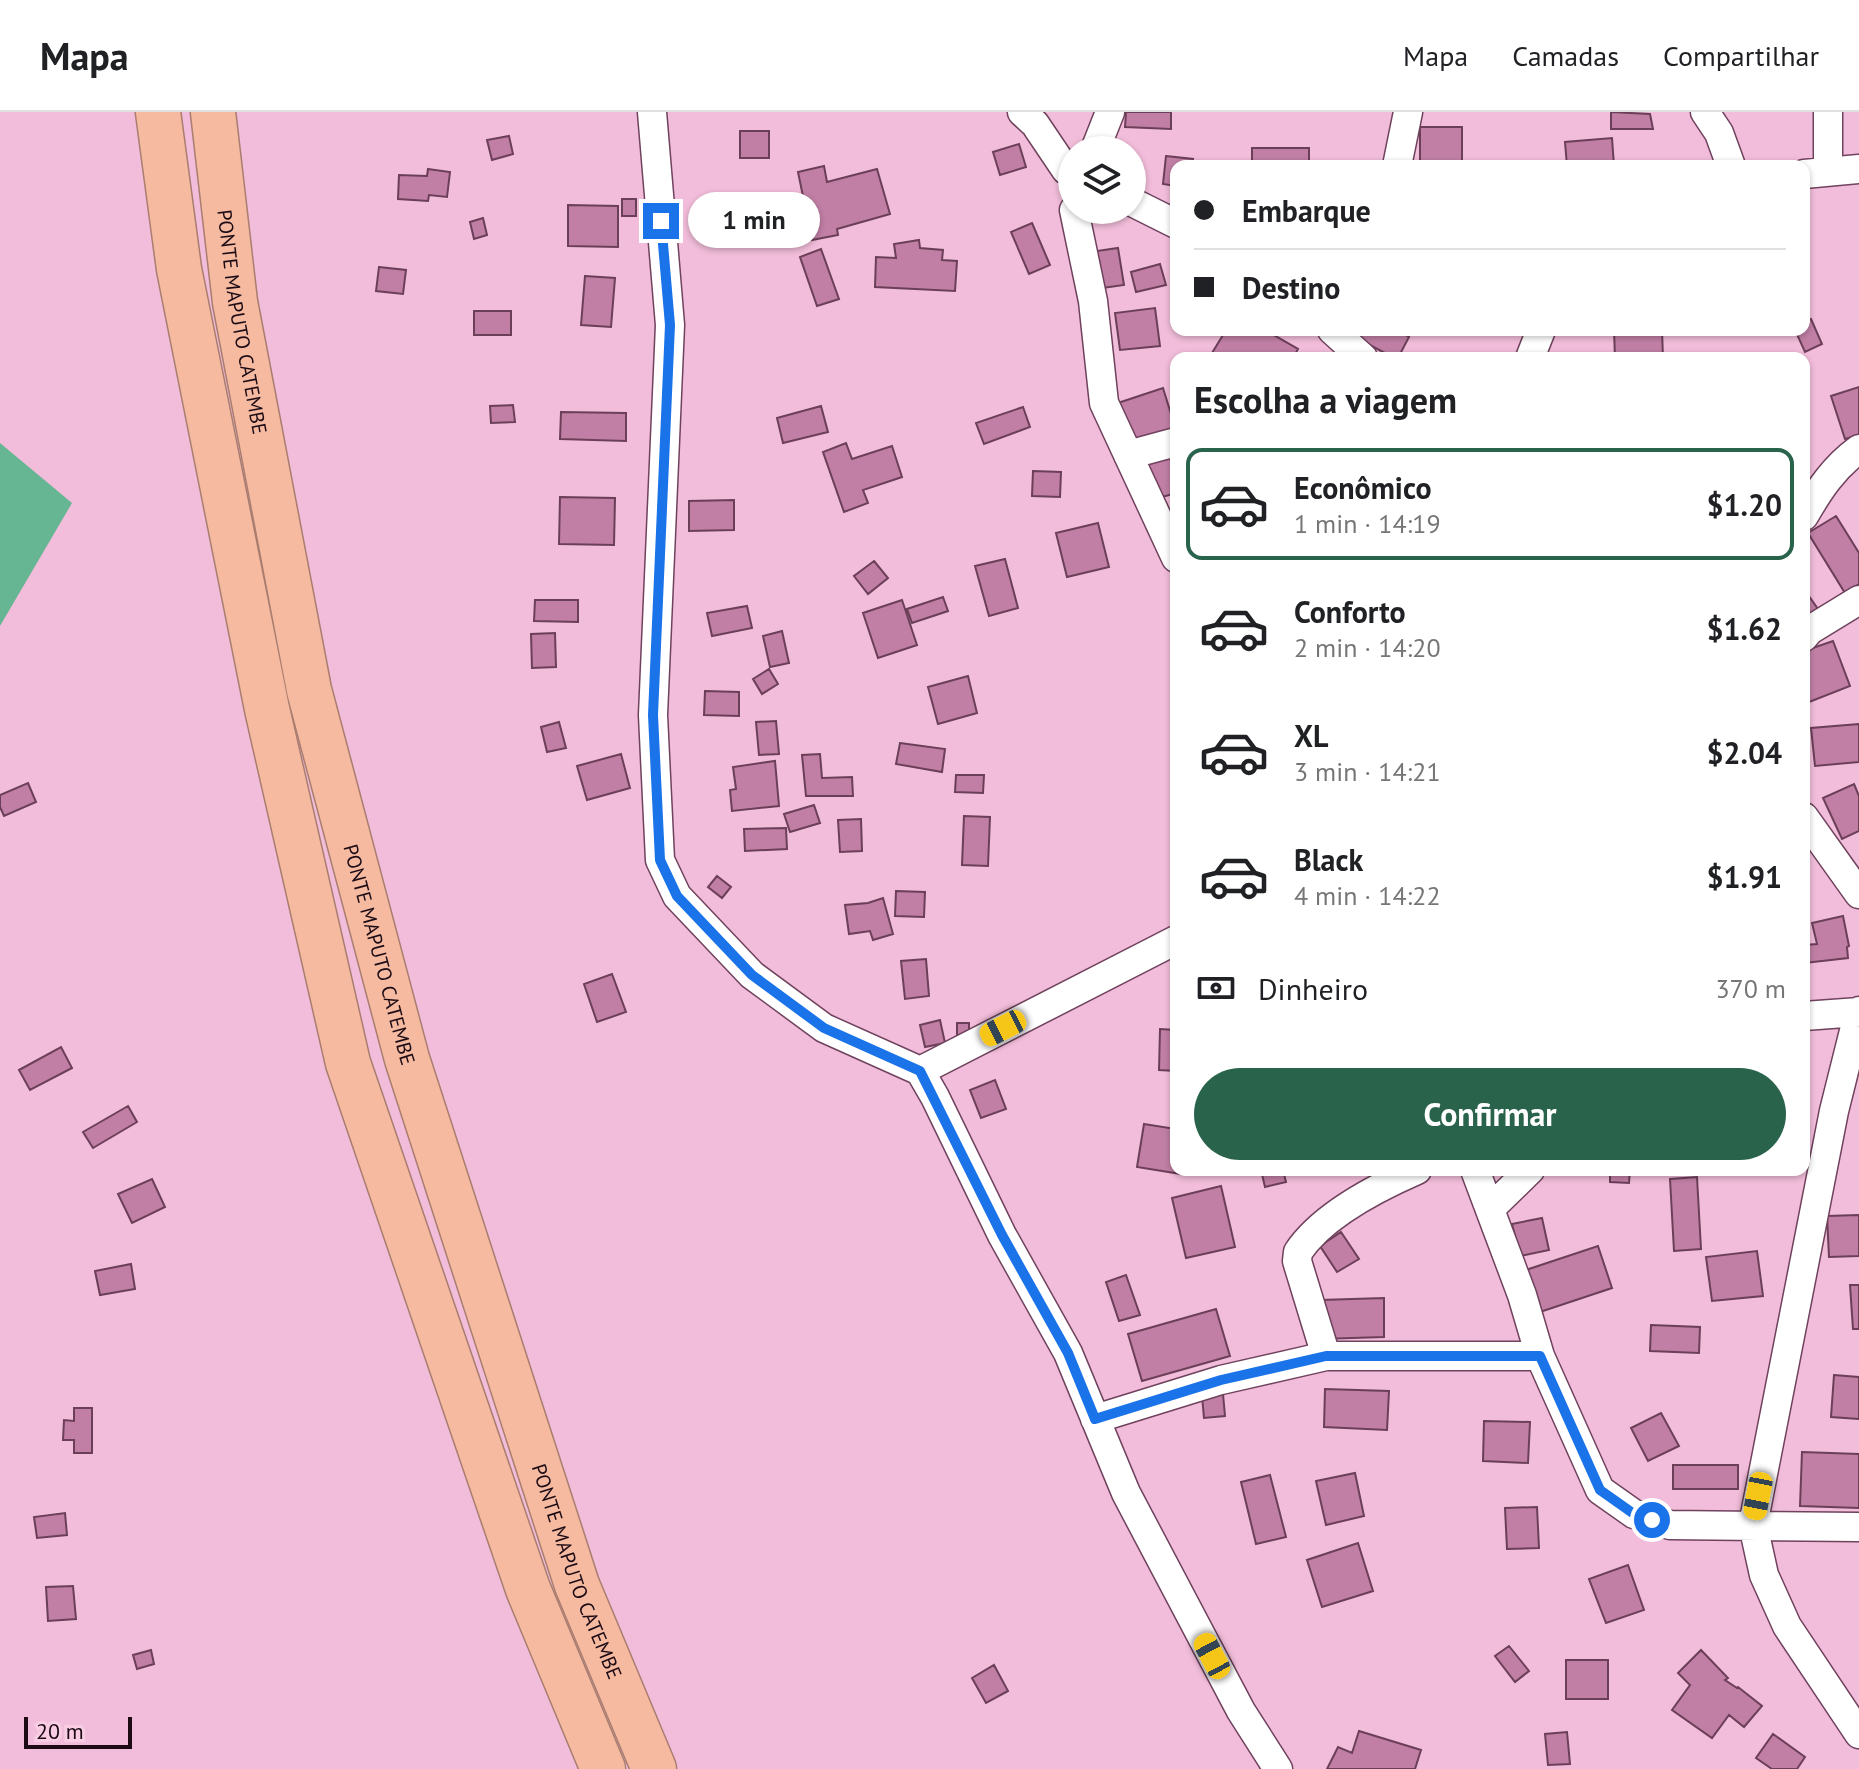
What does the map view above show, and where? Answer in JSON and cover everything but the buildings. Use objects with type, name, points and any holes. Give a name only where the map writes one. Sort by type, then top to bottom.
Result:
[{"type":"highway","points":[[158,112],[179,269],[263,693],[348,1063],[528,1589],[603,1769]]},
{"type":"highway","name":"PONTE MAPUTO CATEMBE","points":[[213,112],[235,302],[309,690],[407,1059],[577,1585],[654,1769]]},
{"type":"street","points":[[652,112],[670,325],[653,715],[660,860],[677,896],[752,975],[824,1028],[920,1071],[1002,1235],[1068,1353],[1126,1493],[1241,1711],[1278,1769]]},
{"type":"street","points":[[1022,112],[1035,124],[1058,156]]},
{"type":"street","points":[[1101,136],[1110,112]]},
{"type":"street","points":[[1398,160],[1408,112]]},
{"type":"street","points":[[1705,112],[1719,133],[1729,160]]},
{"type":"street","points":[[1828,112],[1816,173],[1859,169]]},
{"type":"street","points":[[1146,209],[1170,221]]},
{"type":"street","points":[[1077,224],[1093,301],[1104,403],[1170,545]]},
{"type":"street","points":[[1339,336],[1356,352]]},
{"type":"street","points":[[1128,455],[1170,444]]},
{"type":"street","points":[[1810,506],[1820,488],[1845,459],[1859,449]]},
{"type":"street","points":[[1810,630],[1859,600]]},
{"type":"street","points":[[1810,825],[1859,894]]},
{"type":"street","points":[[920,1071],[1170,943]]},
{"type":"street","points":[[1810,1016],[1859,1012],[1834,1111],[1753,1525],[1764,1575],[1787,1626],[1859,1734]]},
{"type":"street","points":[[1326,1356],[1297,1261],[1298,1252],[1341,1211],[1367,1192],[1403,1176]]},
{"type":"street","points":[[1477,1176],[1522,1295],[1540,1356],[1600,1490],[1634,1514],[1670,1525],[1859,1527]]},
{"type":"street","points":[[1490,1209],[1524,1176]]},
{"type":"street","points":[[1095,1419],[1221,1380],[1326,1356],[1540,1356]]},
{"type":"green space","points":[[0,443],[72,503],[0,626]]},
{"type":"route","points":[[661,221],[670,325],[653,715],[660,860],[677,896],[752,975],[824,1028],[920,1071],[1002,1235],[1068,1353],[1095,1419],[1221,1380],[1326,1356],[1540,1356],[1600,1490],[1634,1514],[1652,1520]]}]
